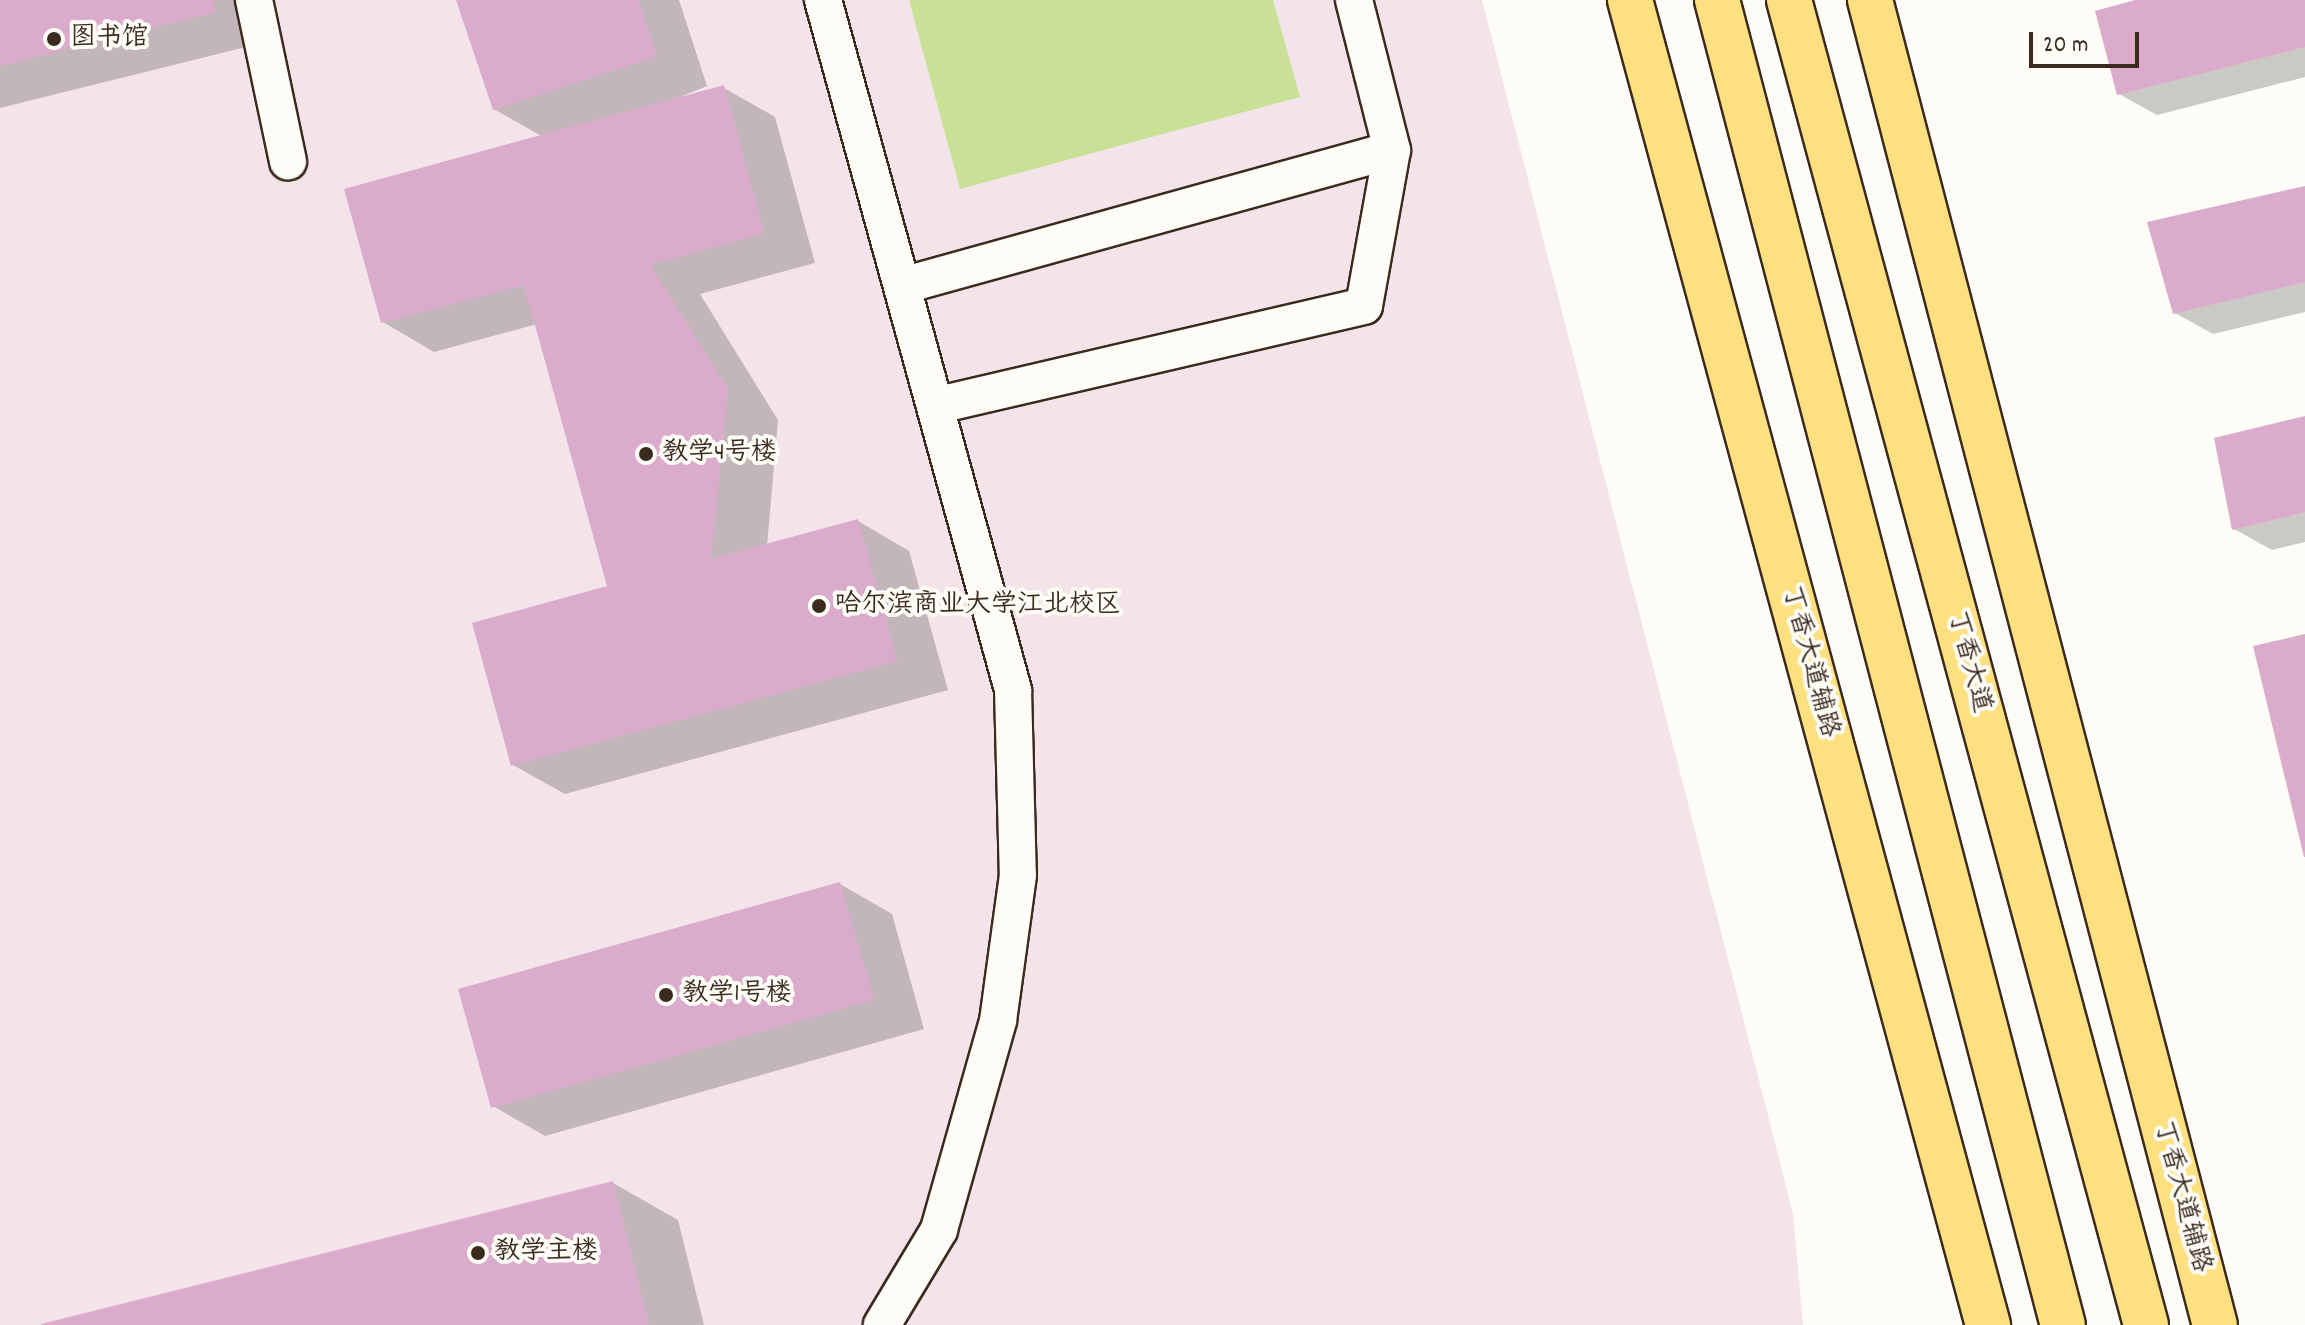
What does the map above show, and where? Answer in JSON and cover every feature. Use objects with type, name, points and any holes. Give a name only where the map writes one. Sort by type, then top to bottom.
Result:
[{"type":"main road","name":"丁香大道辅路","points":[[1630,0],[1988,1325]]},
{"type":"main road","points":[[1717,0],[2063,1325]]},
{"type":"main road","name":"丁香大道","points":[[1789,0],[2146,1325]]},
{"type":"main road","name":"丁香大道辅路","points":[[1870,0],[2215,1325]]},
{"type":"lane","points":[[254,0],[288,161]]},
{"type":"lane","points":[[823,0],[905,285],[1013,690],[1018,875],[998,1021],[939,1230],[882,1325]]},
{"type":"lane","points":[[938,405],[1364,306],[1392,150],[1354,0]]},
{"type":"lane","points":[[905,285],[1392,150]]},
{"type":"shaded area","name":"哈尔滨商业大学江北校区","points":[[0,0],[1482,0],[1793,1213],[1803,1325],[0,1325]]},
{"type":"green space","points":[[909,0],[1273,0],[1300,97],[960,189]]},
{"type":"building","name":"图书馆","points":[[0,0],[213,0],[216,12],[0,66]]},
{"type":"building","points":[[456,0],[638,0],[657,56],[493,110]]},
{"type":"building","points":[[2135,0],[2305,0],[2305,47],[2117,95],[2095,11]]},
{"type":"building","name":"教学4号楼","points":[[724,85],[764,233],[650,265],[728,389],[711,559],[858,519],[897,661],[511,766],[472,623],[607,586],[524,285],[381,323],[344,189]]},
{"type":"building","points":[[2305,186],[2305,282],[2173,314],[2147,222]]},
{"type":"building","points":[[2305,416],[2305,512],[2232,530],[2214,438]]},
{"type":"building","points":[[2305,634],[2305,857],[2304,857],[2253,646]]},
{"type":"building","name":"教学1号楼","points":[[840,882],[874,1000],[491,1108],[458,989]]},
{"type":"building","name":"教学主楼","points":[[613,1181],[649,1325],[41,1325],[41,1324]]},
{"type":"place","name":"图书馆","points":[[54,39]]},
{"type":"place","name":"教学4号楼","points":[[646,454]]},
{"type":"place","name":"哈尔滨商业大学江北校区","points":[[819,606]]},
{"type":"place","name":"教学1号楼","points":[[666,995]]},
{"type":"place","name":"教学主楼","points":[[478,1253]]}]
